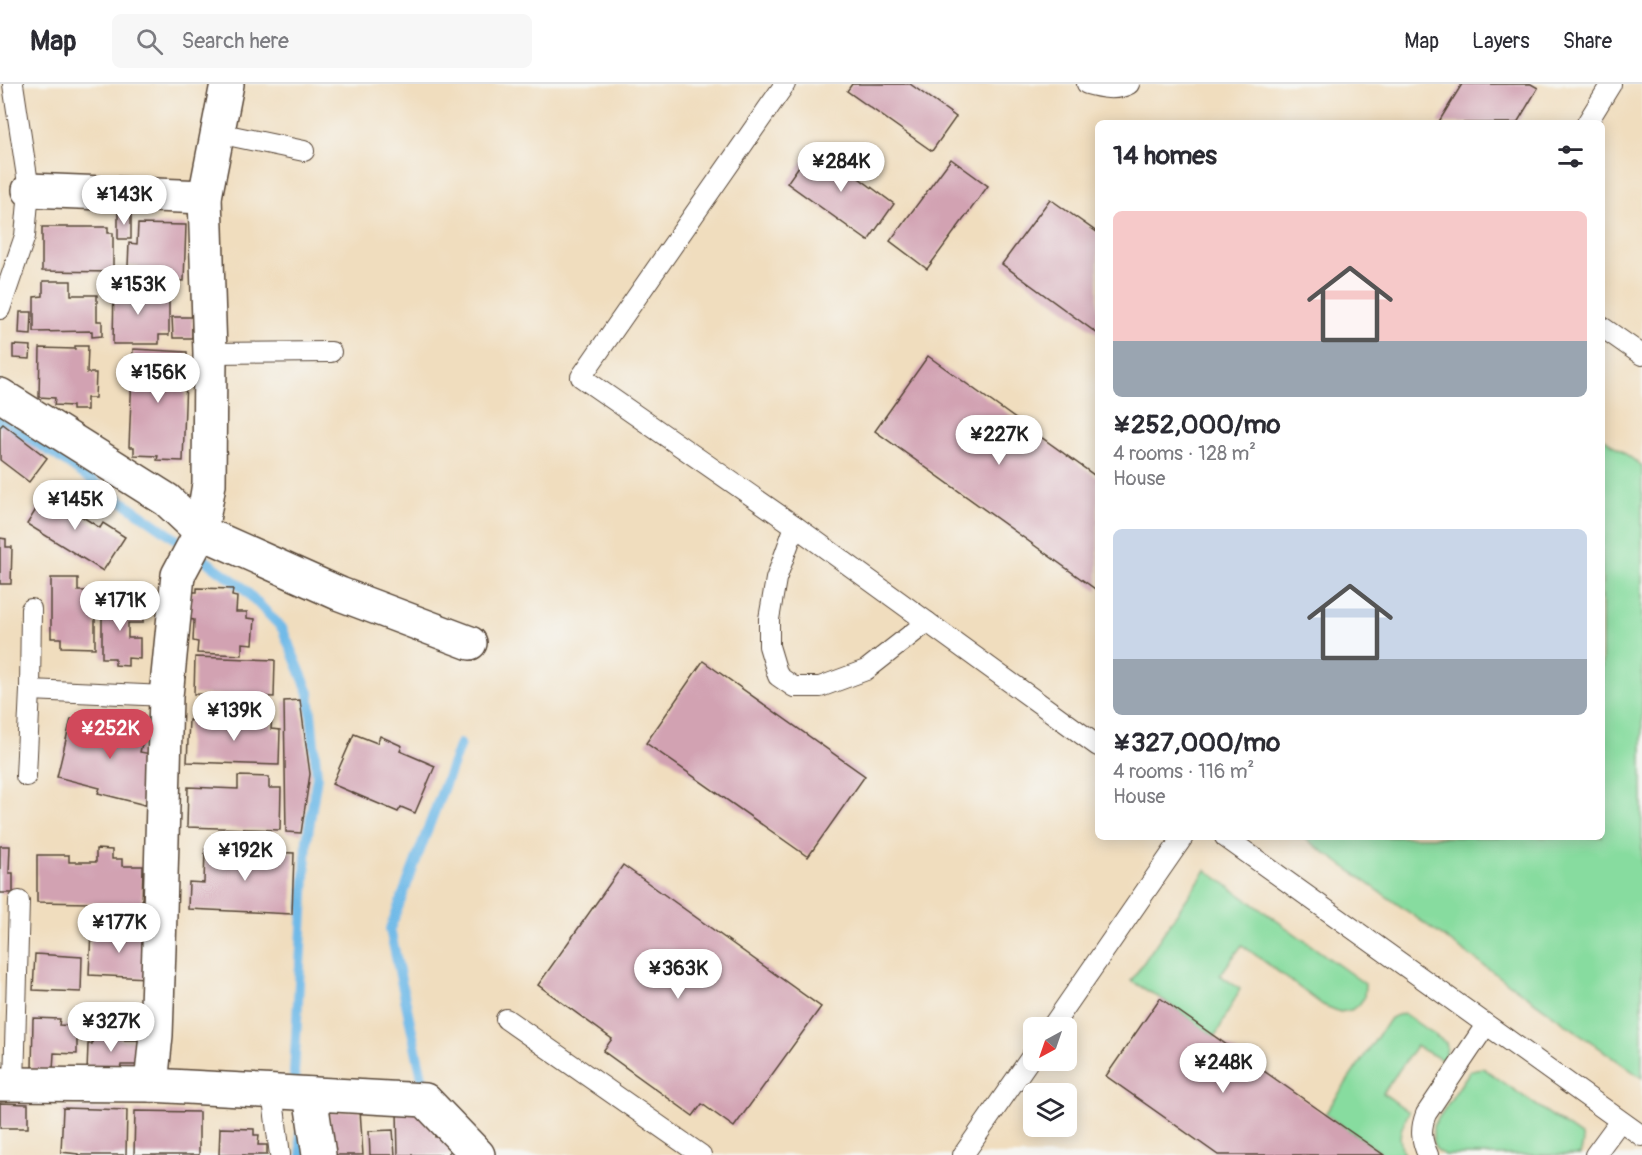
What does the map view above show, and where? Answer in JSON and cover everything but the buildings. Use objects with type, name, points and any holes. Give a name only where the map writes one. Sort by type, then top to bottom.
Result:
[{"type":"street","points":[[151,1085],[157,1003],[166,696],[178,575],[201,532],[209,484],[210,353],[205,197],[227,84]]},
{"type":"street","points":[[28,190],[205,197]]},
{"type":"street","points":[[0,396],[167,500],[201,532],[340,594],[470,643]]},
{"type":"street","points":[[7,1084],[151,1085],[426,1100],[478,1155]]},
{"type":"street","points":[[310,1094],[319,1155]]},
{"type":"lane","points":[[0,309],[25,236],[28,190],[14,84]]},
{"type":"lane","points":[[785,84],[581,377],[795,526],[1095,744]]},
{"type":"lane","points":[[1087,84],[1101,88],[1121,88],[1129,84]]},
{"type":"lane","points":[[1589,120],[1611,84]]},
{"type":"lane","points":[[218,133],[304,151]]},
{"type":"lane","points":[[1605,329],[1642,355]]},
{"type":"lane","points":[[210,353],[331,352]]},
{"type":"lane","points":[[795,526],[776,579],[769,620],[769,646],[778,676],[794,687],[820,687],[866,670],[927,622]]},
{"type":"lane","points":[[26,776],[31,609]]},
{"type":"lane","points":[[30,690],[166,696]]},
{"type":"lane","points":[[1059,1017],[1181,840]]},
{"type":"lane","points":[[1229,840],[1642,1136]]},
{"type":"lane","points":[[7,1084],[19,900]]},
{"type":"lane","points":[[506,1019],[701,1155]]},
{"type":"lane","points":[[1428,1155],[1422,1142],[1422,1126],[1426,1114],[1486,1025]]},
{"type":"lane","points":[[963,1155],[1023,1069]]},
{"type":"lane","points":[[272,1092],[280,1155]]},
{"type":"lane","points":[[1595,1155],[1620,1121]]},
{"type":"green space","points":[[1605,439],[1642,466],[1642,1078],[1307,840],[1605,840]]},
{"type":"green space","points":[[1206,870],[1365,984],[1364,998],[1358,1006],[1340,1012],[1323,1005],[1242,945],[1220,975],[1240,989],[1215,1037],[1160,998],[1131,981]]},
{"type":"green space","points":[[1403,1013],[1446,1043],[1447,1048],[1444,1061],[1416,1046],[1383,1093],[1409,1112],[1400,1133],[1404,1155],[1384,1155],[1325,1114],[1390,1018]]},
{"type":"green space","points":[[1483,1068],[1582,1137],[1580,1155],[1444,1155],[1436,1149],[1433,1142],[1433,1126],[1470,1071]]},
{"type":"waterway","points":[[0,420],[54,454],[241,586],[282,628],[309,693],[317,776],[307,840],[294,1073],[296,1089]]},
{"type":"waterway","points":[[429,1093],[424,1087],[390,929],[460,744]]},
{"type":"waterway","points":[[300,1134],[302,1155]]}]
